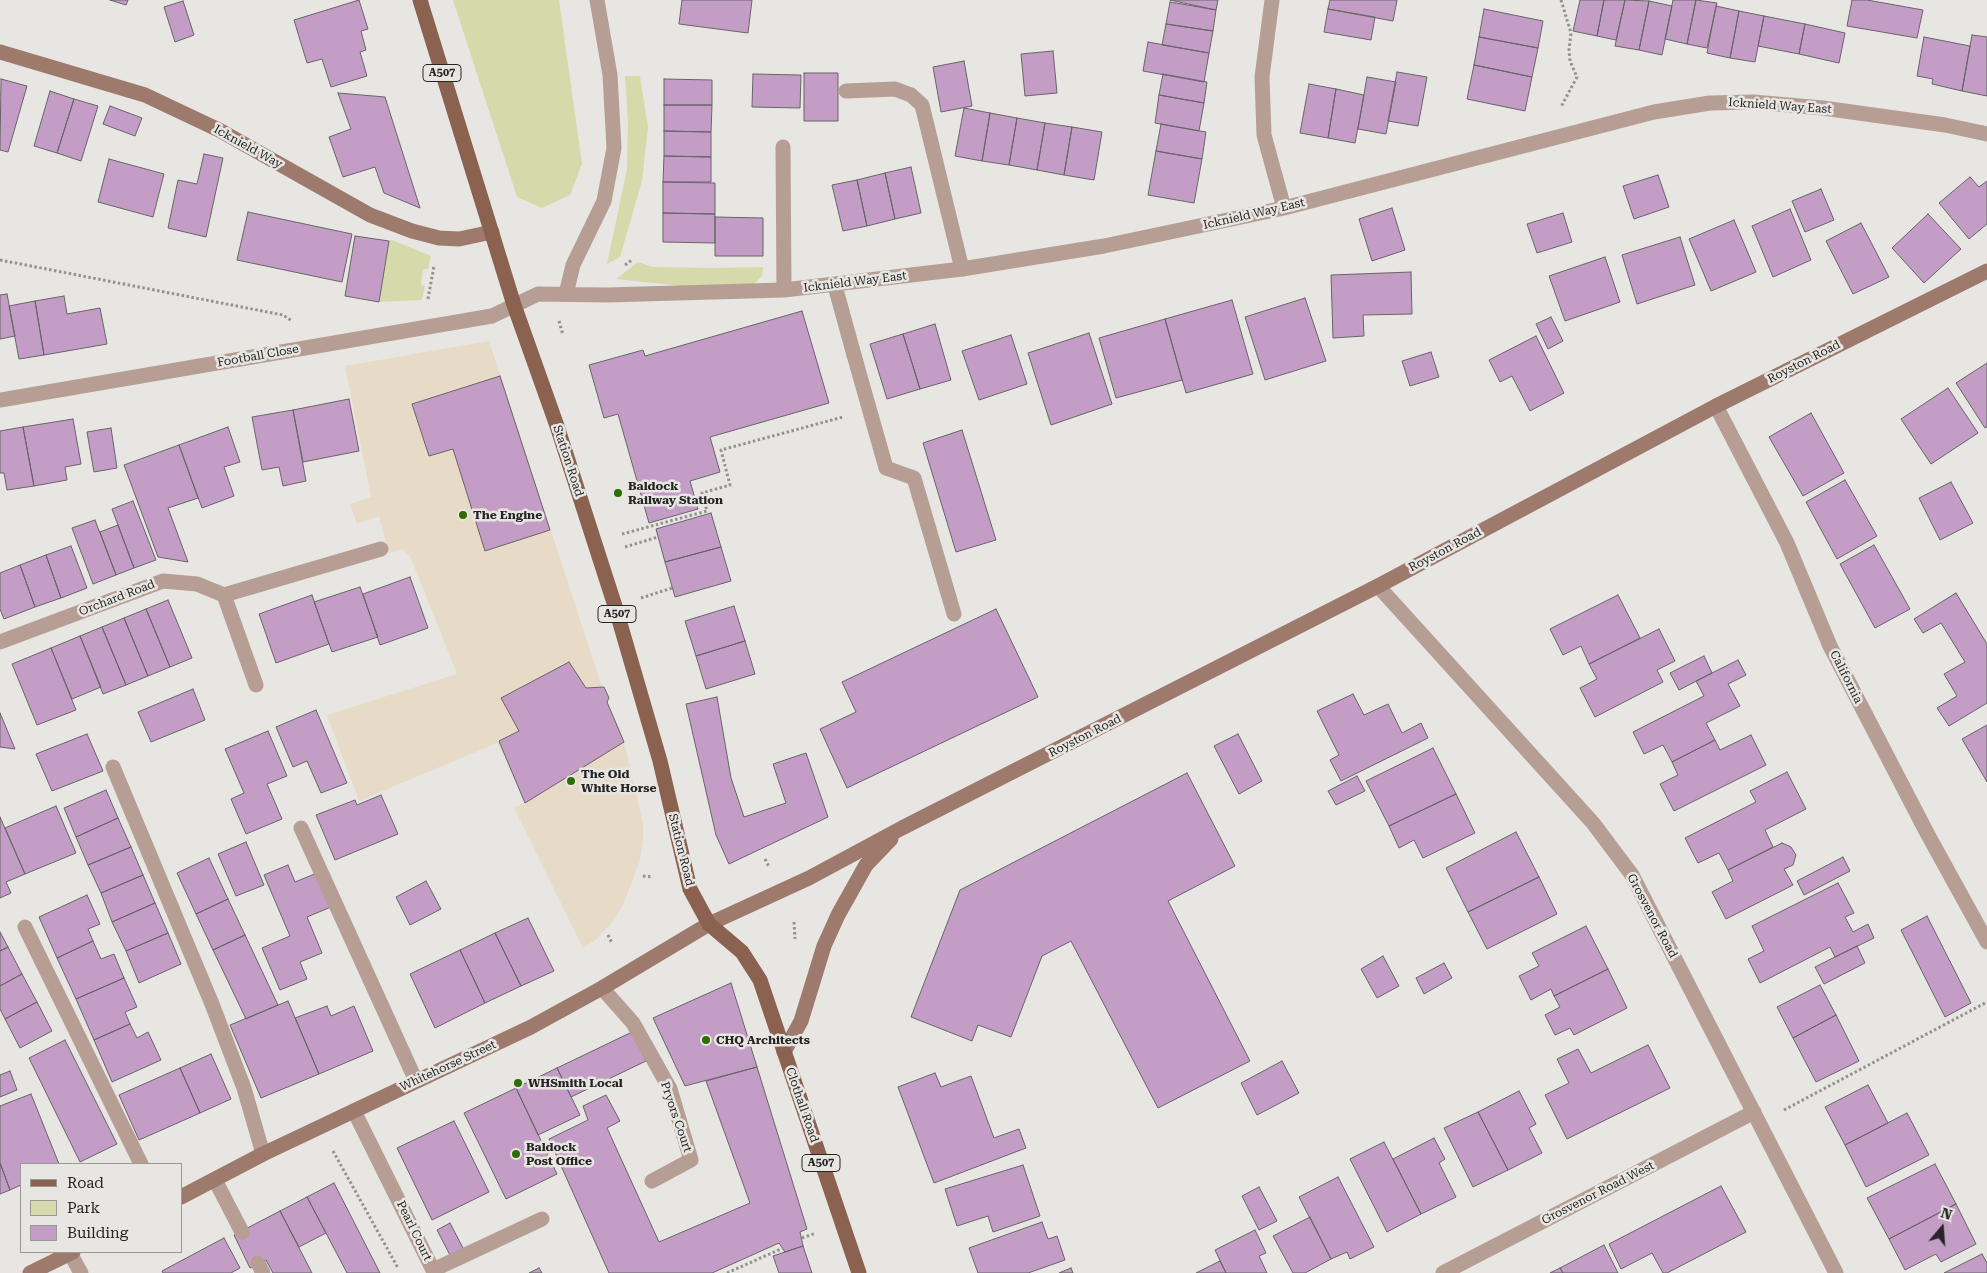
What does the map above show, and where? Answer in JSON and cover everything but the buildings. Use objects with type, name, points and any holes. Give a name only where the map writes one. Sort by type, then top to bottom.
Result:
[{"type":"main road","name":"Station Road","points":[[420,0],[514,305],[557,426],[615,606],[660,761],[690,890],[709,924]]},
{"type":"main road","name":"Icknield Way","points":[[0,52],[145,95],[219,130],[370,216],[412,231],[439,238],[460,239],[492,232]]},
{"type":"main road","name":"Royston Road","points":[[709,924],[809,878],[902,828],[1378,586],[1716,406],[1987,272]]},
{"type":"main road","name":"Royston Road","points":[[784,1052],[801,1021],[824,946],[838,914],[866,865],[902,828]]},
{"type":"main road","name":"Whitehorse Street","points":[[182,1196],[263,1154],[531,1027],[602,988],[709,924]]},
{"type":"main road","name":"Clothall Road","points":[[709,924],[742,952],[760,980],[859,1273]]},
{"type":"main road","points":[[30,1273],[70,1253]]},
{"type":"street","points":[[566,294],[574,265],[604,201],[614,148],[610,75],[597,0]]},
{"type":"street","points":[[1272,0],[1262,77],[1264,135],[1284,208]]},
{"type":"street","points":[[846,91],[894,89],[911,95],[922,105],[962,269]]},
{"type":"street","name":"Icknield Way East","points":[[514,305],[538,294],[784,290],[835,286],[962,269],[1104,246],[1284,208],[1654,112],[1710,103],[1736,102],[1823,108],[1945,125],[1987,134]]},
{"type":"street","points":[[783,148],[784,290]]},
{"type":"street","points":[[835,286],[886,468],[914,478],[954,614]]},
{"type":"street","name":"Football Close","points":[[0,400],[492,316],[514,305]]},
{"type":"street","name":"California","points":[[1716,406],[1787,543],[1830,646],[1927,833],[1987,942]]},
{"type":"street","points":[[256,685],[224,595],[381,550]]},
{"type":"street","name":"Orchard Road","points":[[0,642],[163,581],[197,584],[224,595]]},
{"type":"street","name":"Grosvenor Road","points":[[1378,586],[1593,823],[1632,875],[1836,1273]]},
{"type":"street","points":[[113,767],[212,1004],[244,1088],[263,1154]]},
{"type":"street","points":[[301,828],[416,1081]]},
{"type":"street","points":[[25,927],[141,1163]]},
{"type":"street","name":"Pryors Court","points":[[602,988],[633,1023],[670,1089],[691,1160],[652,1181]]},
{"type":"street","name":"Pearl Court","points":[[354,1111],[433,1270],[542,1219]]},
{"type":"street","name":"Grosvenor Road West","points":[[1443,1273],[1756,1118]]},
{"type":"street","points":[[215,1180],[242,1232]]},
{"type":"street","points":[[72,1253],[81,1273]]},
{"type":"path","points":[[1551,138],[1564,99],[1577,77],[1570,61],[1571,33],[1560,0]]},
{"type":"path","points":[[423,328],[439,238]]},
{"type":"path","points":[[0,260],[283,315],[328,344]]},
{"type":"path","points":[[620,534],[707,511],[702,493],[730,485],[720,450],[870,409]]},
{"type":"path","points":[[624,547],[658,537]]},
{"type":"path","points":[[641,598],[672,588]]},
{"type":"path","points":[[765,859],[769,868]]},
{"type":"path","points":[[643,876],[652,877]]},
{"type":"path","points":[[794,922],[796,945]]},
{"type":"path","points":[[608,936],[612,943]]},
{"type":"path","points":[[1756,1118],[1987,1002]]},
{"type":"path","points":[[344,1171],[401,1273]]},
{"type":"path","points":[[802,1238],[816,1232]]},
{"type":"path","points":[[728,1273],[783,1248]]},
{"type":"shaded area","points":[[489,341],[602,687],[609,698],[607,702],[620,730],[618,733],[624,742],[643,823],[640,860],[624,903],[614,920],[597,939],[583,948],[514,808],[525,802],[497,743],[359,801],[327,715],[457,674],[410,556],[402,549],[389,553],[379,516],[357,524],[350,504],[371,497],[345,366]]},
{"type":"green space","points":[[453,0],[559,0],[582,164],[570,195],[542,208],[517,197]]},
{"type":"green space","points":[[625,76],[640,76],[648,127],[642,181],[620,257],[607,264],[627,169],[628,121]]},
{"type":"green space","points":[[392,240],[431,256],[428,269],[423,269],[421,285],[425,286],[422,300],[379,302],[389,241]]},
{"type":"green space","points":[[638,262],[653,267],[763,267],[762,276],[754,284],[681,286],[616,279]]},
{"type":"place","name":"Baldock Railway Station","points":[[618,493]]},
{"type":"place","name":"The Engine","points":[[463,515]]},
{"type":"place","name":"The Old White Horse","points":[[571,781]]},
{"type":"place","name":"CHQ Architects","points":[[706,1040]]},
{"type":"place","name":"WHSmith Local","points":[[518,1083]]},
{"type":"place","name":"Baldock Post Office","points":[[516,1154]]}]
